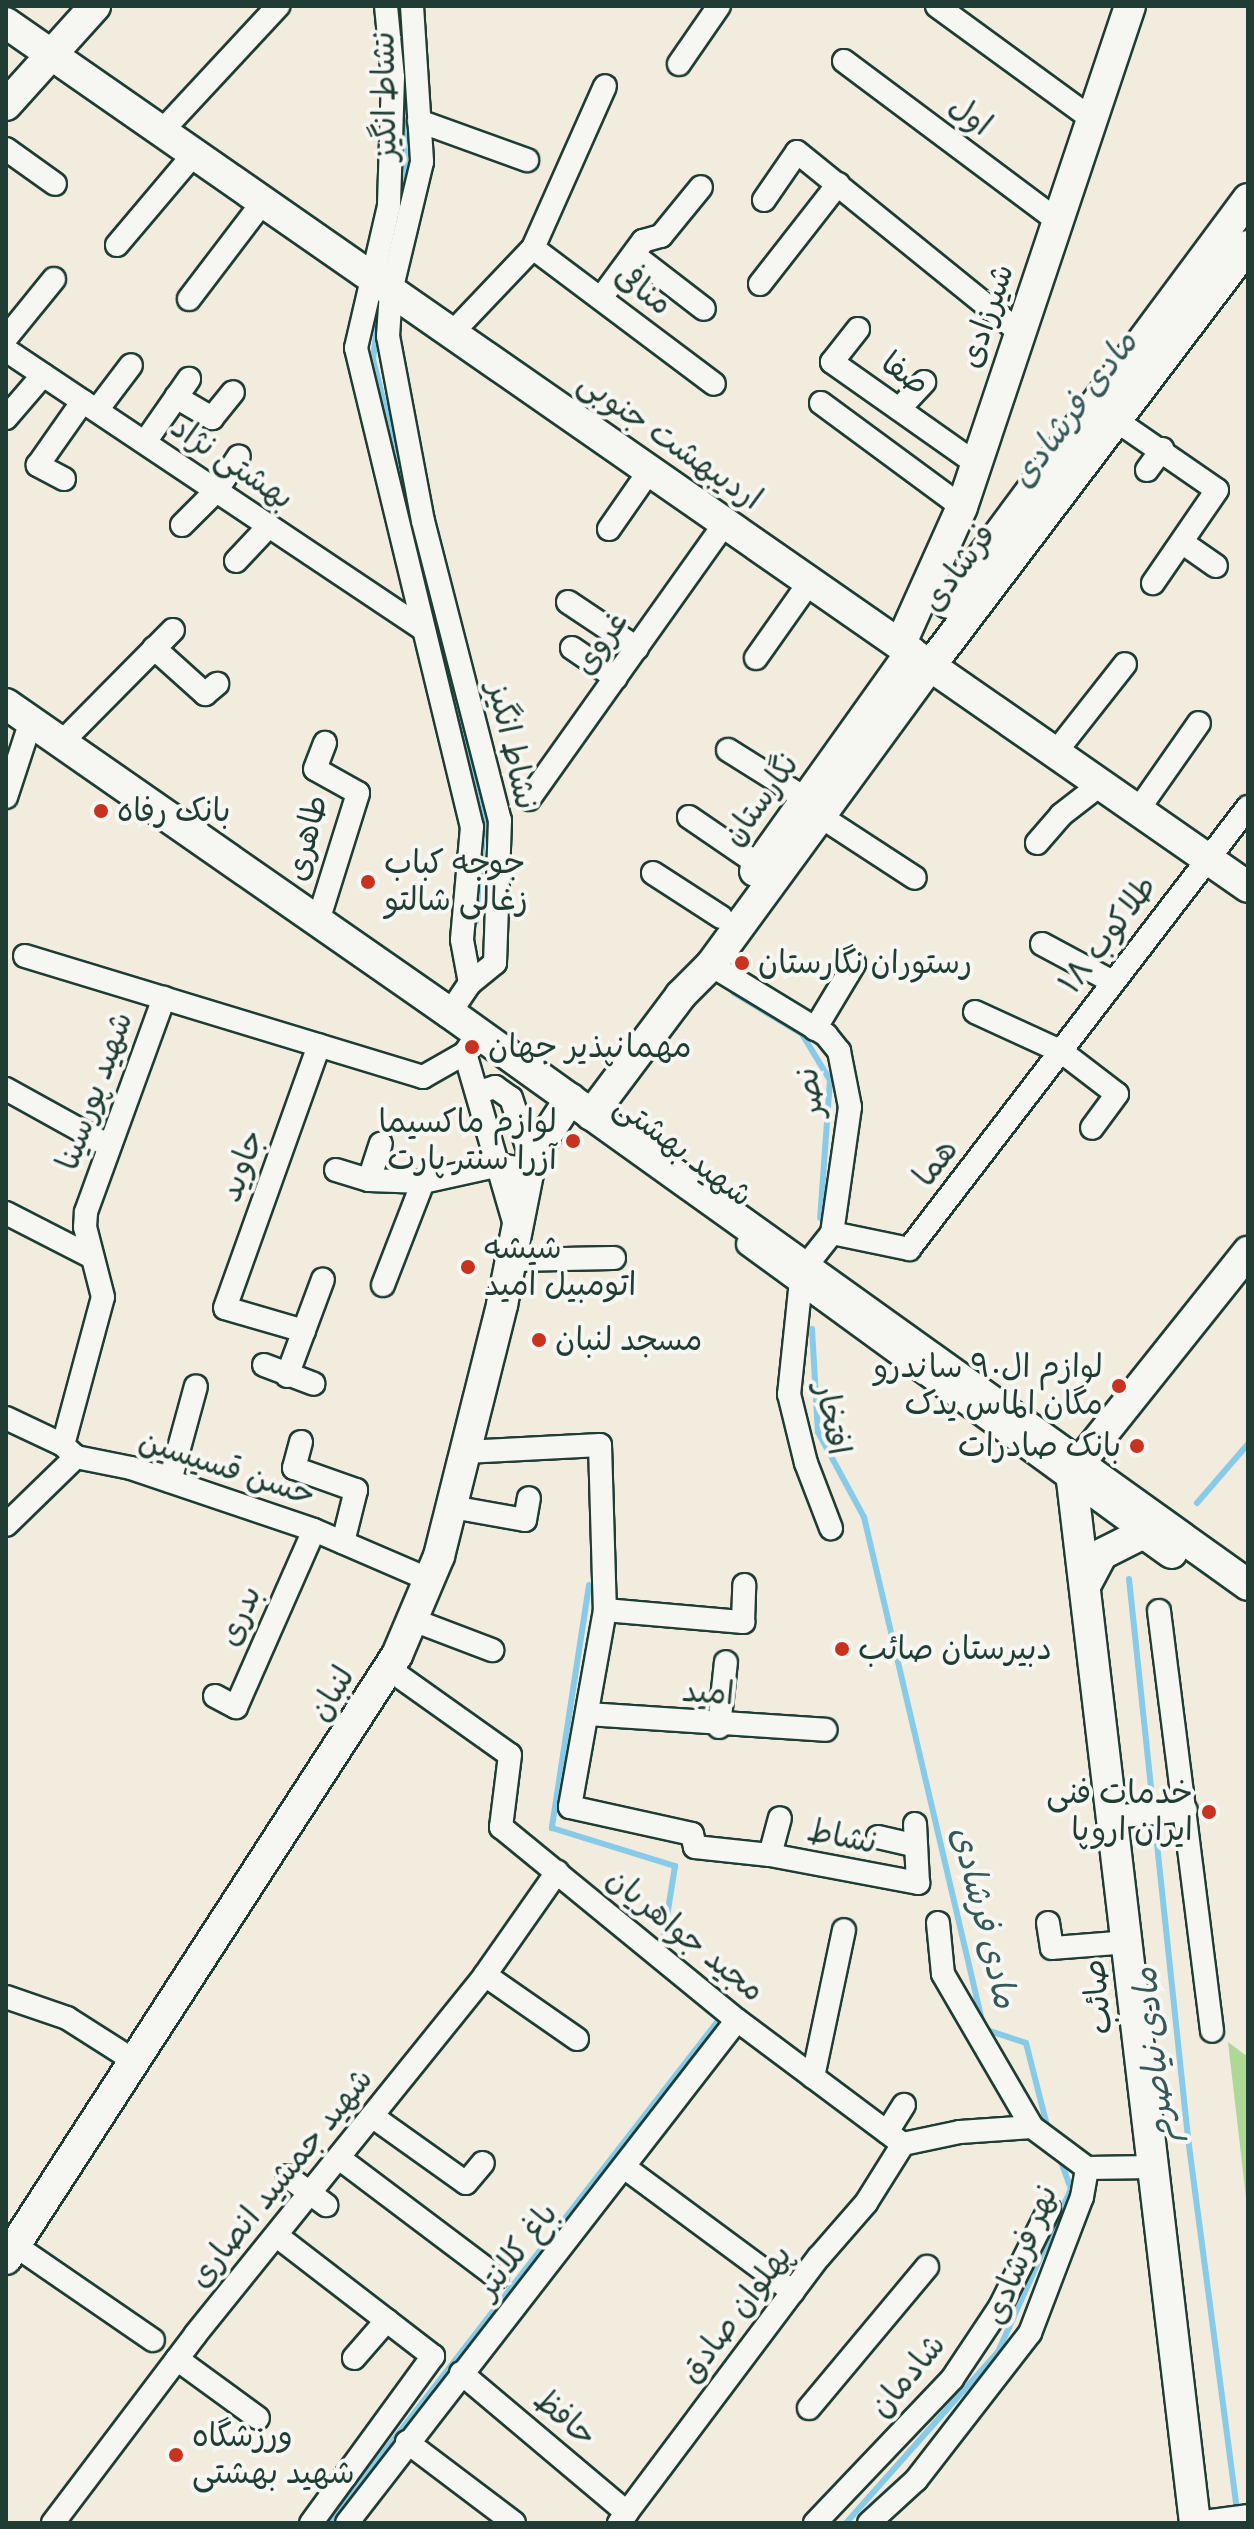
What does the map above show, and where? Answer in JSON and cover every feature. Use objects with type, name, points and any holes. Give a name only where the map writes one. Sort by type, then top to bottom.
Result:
[{"type":"main road","points":[[6,105],[95,6]]},
{"type":"main road","name":"شیرزادی","points":[[914,654],[1018,331],[1059,222],[1127,7]]},
{"type":"main road","name":"اردیبهشت جنوبی","points":[[6,23],[1248,887]]},
{"type":"main road","points":[[1106,414],[1248,199]]},
{"type":"main road","name":"فرشادی","points":[[948,603],[1248,246]]},
{"type":"main road","name":"فرشادی","points":[[914,654],[1106,414]]},
{"type":"main road","name":"نگارستان","points":[[575,1108],[711,965],[914,654]]},
{"type":"main road","name":"شهید بهشتی","points":[[17,719],[61,743],[450,1013],[472,1043],[575,1108],[1070,1473],[1248,1585]]},
{"type":"main road","name":"نگارستان","points":[[681,995],[693,957],[721,917],[759,865],[813,808]]},
{"type":"main road","name":"لنبان","points":[[11,2252],[389,1669],[430,1580],[452,1507],[512,1260],[520,1165],[575,1108]]},
{"type":"main road","points":[[1070,1473],[1248,1252]]},
{"type":"main road","name":"صائب","points":[[1070,1473],[1085,1586],[1128,1816],[1128,1942],[1196,2523]]},
{"type":"main road","points":[[1085,1586],[1102,1554],[1144,1533],[1248,1608]]},
{"type":"street","points":[[162,131],[278,6]]},
{"type":"street","name":"نشاط انگیز","points":[[386,6],[393,77],[389,206],[381,283],[388,336],[423,521],[500,820],[495,963],[470,983],[462,940],[472,827],[356,348],[381,283],[422,162],[412,6]]},
{"type":"street","points":[[679,64],[719,6]]},
{"type":"street","points":[[937,6],[1092,119]]},
{"type":"street","name":"اول","points":[[844,61],[1059,222]]},
{"type":"street","points":[[452,333],[533,248],[605,86]]},
{"type":"street","points":[[419,121],[527,160]]},
{"type":"street","points":[[6,149],[55,184]]},
{"type":"street","points":[[764,200],[797,152],[1018,331]]},
{"type":"street","points":[[117,245],[194,154]]},
{"type":"street","points":[[760,284],[838,184]]},
{"type":"street","points":[[601,298],[643,241],[661,236],[701,187]]},
{"type":"street","points":[[189,299],[263,202]]},
{"type":"street","name":"منافی","points":[[533,248],[714,384]]},
{"type":"street","points":[[634,255],[704,309]]},
{"type":"street","points":[[6,338],[54,279]]},
{"type":"street","name":"صفا","points":[[858,329],[832,362],[975,463]]},
{"type":"street","name":"بهشتی نژاد","points":[[6,350],[423,629]]},
{"type":"street","points":[[64,479],[38,465],[131,365]]},
{"type":"street","points":[[6,418],[43,375]]},
{"type":"street","points":[[899,409],[924,382]]},
{"type":"street","points":[[145,442],[183,388],[212,418],[233,392]]},
{"type":"street","points":[[821,403],[962,507]]},
{"type":"street","points":[[1106,414],[1162,449],[1217,490],[1153,583]]},
{"type":"street","points":[[1147,470],[1162,449]]},
{"type":"street","points":[[182,525],[217,490],[239,456]]},
{"type":"street","points":[[609,529],[650,470]]},
{"type":"street","points":[[400,527],[423,521]]},
{"type":"street","name":"غروی","points":[[529,799],[725,523]]},
{"type":"street","points":[[236,561],[269,526]]},
{"type":"street","points":[[1183,543],[1216,566]]},
{"type":"street","points":[[756,658],[809,583]]},
{"type":"street","points":[[568,602],[637,648]]},
{"type":"street","points":[[61,743],[173,630]]},
{"type":"street","points":[[154,648],[205,694],[217,684]]},
{"type":"street","points":[[572,648],[616,678]]},
{"type":"street","points":[[1055,753],[1125,664]]},
{"type":"street","points":[[6,797],[17,719]]},
{"type":"street","name":"شهید بهشتی","points":[[17,719],[472,1043]]},
{"type":"street","points":[[1138,810],[1199,723]]},
{"type":"street","name":"طاهری","points":[[318,921],[358,793],[315,769],[325,743]]},
{"type":"street","points":[[728,750],[915,878]]},
{"type":"street","points":[[1037,843],[1061,815],[1101,784]]},
{"type":"street","name":"طلاکوب ۱۸","points":[[1062,1052],[1111,981],[1248,807]]},
{"type":"street","points":[[689,817],[759,865]]},
{"type":"street","points":[[653,873],[721,917]]},
{"type":"street","points":[[1042,944],[1111,981]]},
{"type":"street","points":[[25,956],[164,998]]},
{"type":"street","points":[[815,1029],[854,964]]},
{"type":"street","name":"نصر","points":[[711,965],[815,1029],[839,1051],[850,1107],[832,1233]]},
{"type":"street","points":[[450,1013],[470,983]]},
{"type":"street","name":"شهید پورسینا","points":[[69,1451],[103,1297],[92,1257],[86,1212],[164,998],[423,1077],[472,1043]]},
{"type":"street","points":[[975,1012],[1062,1052],[1117,1094],[1092,1128]]},
{"type":"street","points":[[472,1043],[479,1092],[520,1165]]},
{"type":"street","name":"جاوید","points":[[304,1331],[225,1308],[319,1045]]},
{"type":"street","name":"هما","points":[[832,1233],[909,1249],[1062,1052]]},
{"type":"street","points":[[479,1092],[495,1087],[511,1098],[520,1165]]},
{"type":"street","points":[[6,1089],[109,1146]]},
{"type":"street","points":[[369,1180],[381,1144]]},
{"type":"street","points":[[336,1170],[369,1180],[423,1182],[520,1165]]},
{"type":"street","points":[[383,1285],[423,1182]]},
{"type":"street","points":[[6,1213],[92,1257]]},
{"type":"street","points":[[802,1277],[832,1233]]},
{"type":"street","points":[[512,1260],[614,1258]]},
{"type":"street","name":"افتخار","points":[[802,1277],[789,1394],[806,1463],[831,1528]]},
{"type":"street","points":[[287,1376],[323,1279]]},
{"type":"street","points":[[264,1365],[314,1384]]},
{"type":"street","points":[[170,1481],[196,1386]]},
{"type":"street","name":"حسن قسیسین","points":[[6,1418],[69,1451],[170,1481],[314,1530],[430,1580]]},
{"type":"street","points":[[301,1442],[294,1468],[356,1490],[343,1542]]},
{"type":"street","points":[[465,1452],[600,1445],[605,1610],[587,1714]]},
{"type":"street","points":[[6,1525],[69,1451]]},
{"type":"street","points":[[1070,1473],[1144,1533]]},
{"type":"street","points":[[452,1507],[525,1520],[529,1498]]},
{"type":"street","name":"بدری","points":[[215,1696],[236,1707],[314,1530]]},
{"type":"street","points":[[605,1610],[743,1622],[744,1585]]},
{"type":"street","points":[[1159,1611],[1181,1810],[1212,2031]]},
{"type":"street","points":[[413,1620],[492,1650]]},
{"type":"street","points":[[719,1727],[726,1662]]},
{"type":"street","name":"مجید جواهریان","points":[[389,1669],[510,1755],[501,1827],[737,2020],[895,2138]]},
{"type":"street","name":"امید","points":[[587,1714],[719,1727],[825,1730]]},
{"type":"street","name":"نشاط","points":[[587,1714],[570,1807],[692,1834],[695,1847],[770,1855],[918,1883],[916,1835],[878,1837]]},
{"type":"street","points":[[1128,1816],[1181,1810]]},
{"type":"street","points":[[770,1855],[780,1818]]},
{"type":"street","name":"شهید جمشید انصاری","points":[[53,2523],[177,2359],[277,2236],[318,2200],[339,2158],[485,1975],[557,1872]]},
{"type":"street","points":[[895,2138],[1032,2127],[943,1974],[938,1923]]},
{"type":"street","points":[[1048,1923],[1052,1948],[1128,1942]]},
{"type":"street","points":[[813,2077],[844,1930]]},
{"type":"street","points":[[485,1975],[577,2039]]},
{"type":"street","points":[[6,1997],[67,2018],[136,2062]]},
{"type":"street","name":"باغ کلانتر","points":[[347,2523],[737,2020]]},
{"type":"street","name":"پهلوان صادق","points":[[623,2518],[793,2292],[866,2203],[895,2138],[904,2105]]},
{"type":"street","points":[[372,2116],[466,2183],[483,2163]]},
{"type":"street","name":"نهر فرشادی","points":[[869,2523],[916,2480],[1030,2333],[1082,2197],[1087,2168],[1032,2127]]},
{"type":"street","points":[[339,2158],[497,2277]]},
{"type":"street","points":[[624,2167],[793,2292]]},
{"type":"street","points":[[1087,2168],[1153,2167]]},
{"type":"street","points":[[287,2176],[318,2200]]},
{"type":"street","name":"شادمان","points":[[815,2523],[952,2379],[1000,2307],[1049,2209]]},
{"type":"street","points":[[277,2236],[433,2356],[311,2523]]},
{"type":"street","points":[[11,2252],[153,2340]]},
{"type":"street","points":[[809,2408],[927,2267]]},
{"type":"street","points":[[354,2358],[387,2320]]},
{"type":"street","points":[[177,2359],[258,2418]]},
{"type":"street","name":"حافظ","points":[[461,2373],[623,2518]]},
{"type":"street","points":[[407,2442],[514,2523]]},
{"type":"street","points":[[1196,2523],[1248,2516]]},
{"type":"green space","points":[[1228,2042],[1248,2057],[1248,2215]]},
{"type":"waterway","points":[[399,6],[403,24]]},
{"type":"waterway","points":[[399,200],[405,171],[404,48]]},
{"type":"waterway","points":[[381,296],[373,359],[408,500]]},
{"type":"waterway","points":[[446,655],[485,812],[476,922]]},
{"type":"waterway","name":"مادی فرشادی","points":[[734,993],[802,1034],[830,1080],[820,1218]]},
{"type":"waterway","name":"مادی فرشادی","points":[[812,1329],[818,1432],[864,1517],[984,2029],[1026,2043],[1048,2129]]},
{"type":"waterway","name":"مادی نیاصرم","points":[[1197,1503],[1248,1444]]},
{"type":"waterway","name":"مادی نیاصرم","points":[[1129,1579],[1188,2138],[1237,2512]]},
{"type":"waterway","points":[[589,1585],[552,1828],[675,1866],[663,1942]]},
{"type":"waterway","points":[[329,2523],[717,2022]]},
{"type":"waterway","name":"مادی فرشادی","points":[[846,2523],[998,2352],[1071,2189],[1058,2154]]},
{"type":"place","name":"بانک رفاه","points":[[101,811]]},
{"type":"place","name":"جوجه کباب زغالی شالتو","points":[[368,882]]},
{"type":"place","name":"رستوران نگارستان","points":[[742,963]]},
{"type":"place","name":"مهمانپذیر جهان","points":[[472,1047]]},
{"type":"place","name":"لوازم ماکسیما آزرا سنتر پارت","points":[[573,1141]]},
{"type":"place","name":"شیشه اتومبیل امید","points":[[468,1267]]},
{"type":"place","name":"مسجد لنبان","points":[[539,1340]]},
{"type":"place","name":"لوازم ال۹۰ ساندرو مگان الماس یدک","points":[[1119,1386]]},
{"type":"place","name":"بانک صادرات","points":[[1137,1446]]},
{"type":"place","name":"دبیرستان صائب","points":[[842,1649]]},
{"type":"place","name":"خدمات فنی ایران اروپا","points":[[1209,1812]]},
{"type":"place","name":"ورزشگاه شهید بهشتی","points":[[176,2455]]}]
